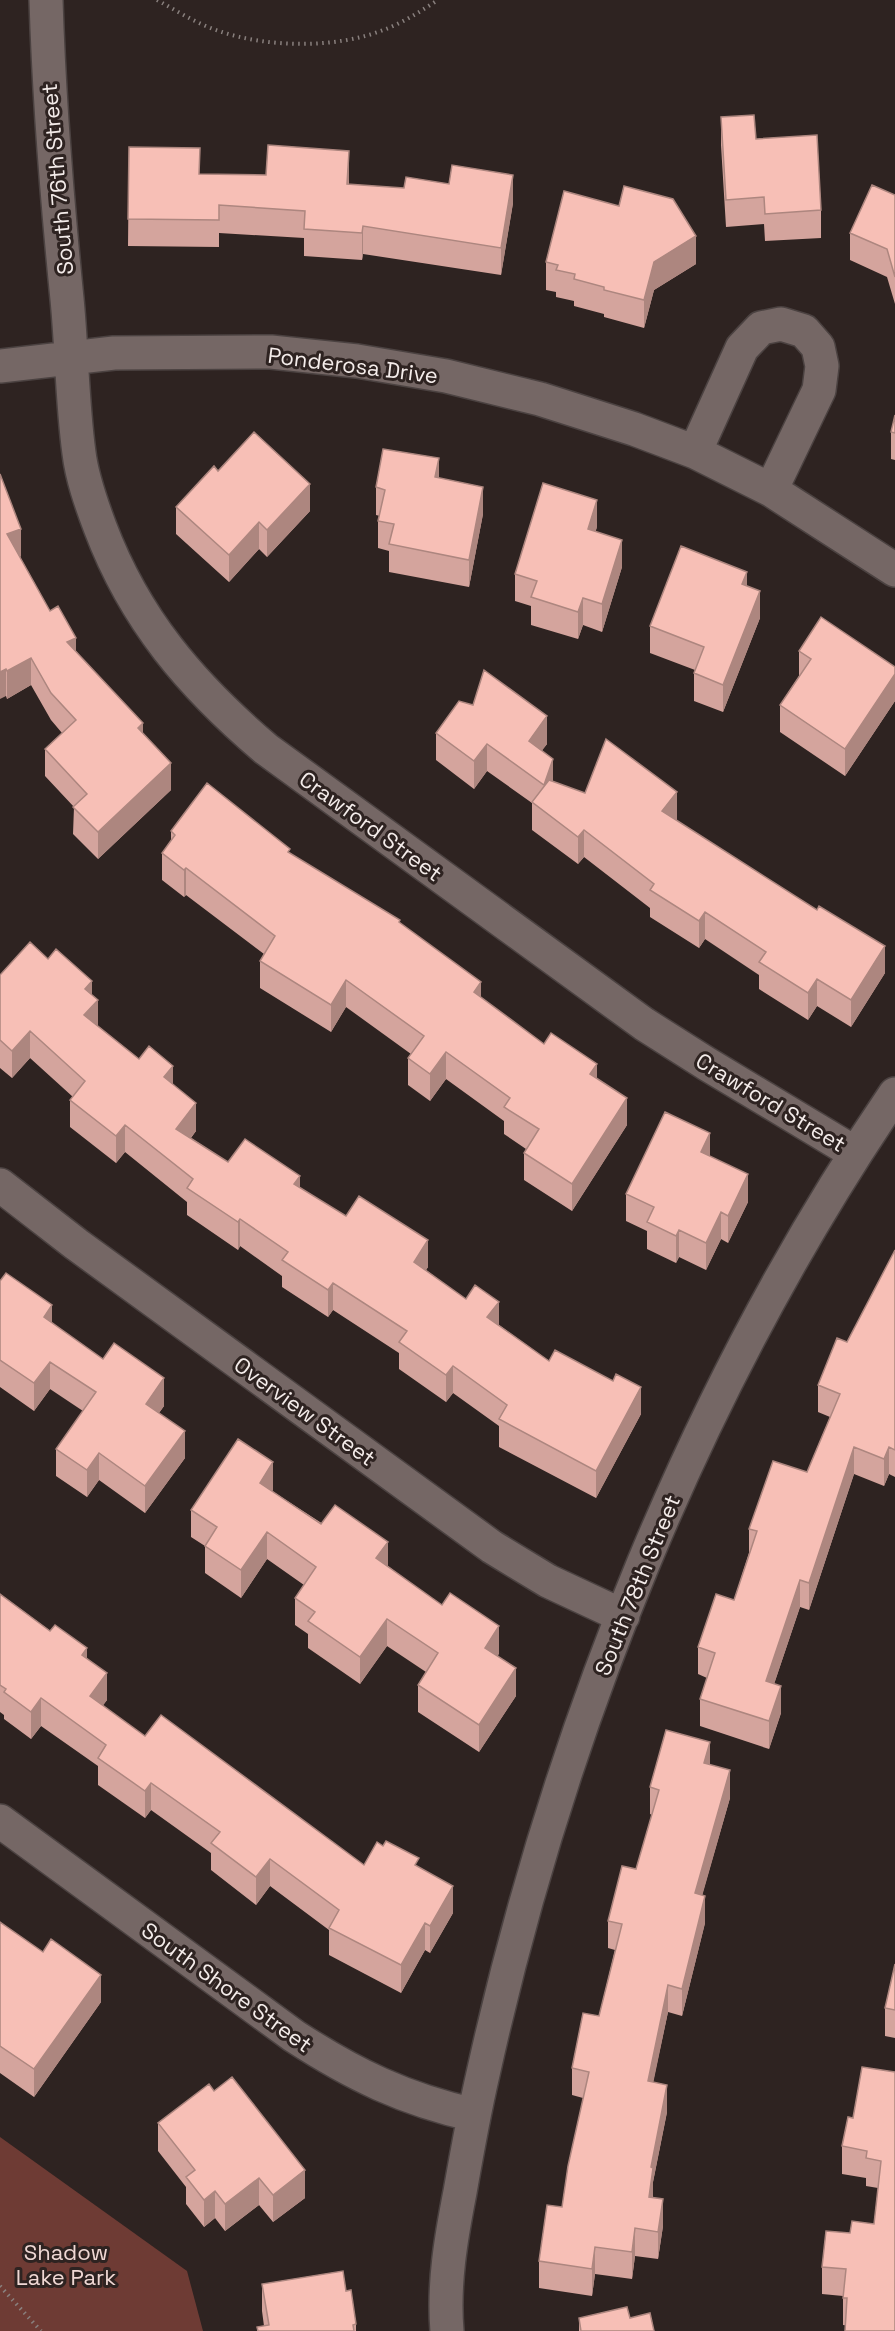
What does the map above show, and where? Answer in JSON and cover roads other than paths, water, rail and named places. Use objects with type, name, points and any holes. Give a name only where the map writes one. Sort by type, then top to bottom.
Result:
[{"type":"street","name":"South 76th Street","points":[[46,0],[52,143],[72,357]]},
{"type":"street","points":[[695,452],[742,348],[761,328],[781,324],[804,331],[818,347],[822,366],[819,390],[771,490]]},
{"type":"street","name":"Ponderosa Drive","points":[[0,366],[114,353],[271,352],[357,361],[446,376],[540,399],[634,429],[695,452],[771,490],[895,570]]},
{"type":"street","name":"Crawford Street","points":[[72,357],[79,454],[90,501],[105,540],[128,592],[161,641],[225,714],[266,749],[619,1006],[707,1064],[855,1153]]},
{"type":"street","name":"South 78th Street","points":[[447,2331],[446,2279],[474,2115],[505,1977],[534,1869],[623,1616],[678,1484],[717,1400],[761,1314],[855,1153],[895,1094]]},
{"type":"street","name":"Overview Street","points":[[0,1185],[76,1244],[483,1541],[548,1581],[623,1616]]},
{"type":"street","name":"South Shore Street","points":[[0,1821],[294,2036],[331,2060],[405,2096],[474,2115]]},
{"type":"park label","name":"Shadow Lake Park","points":[[66,2264]]}]
